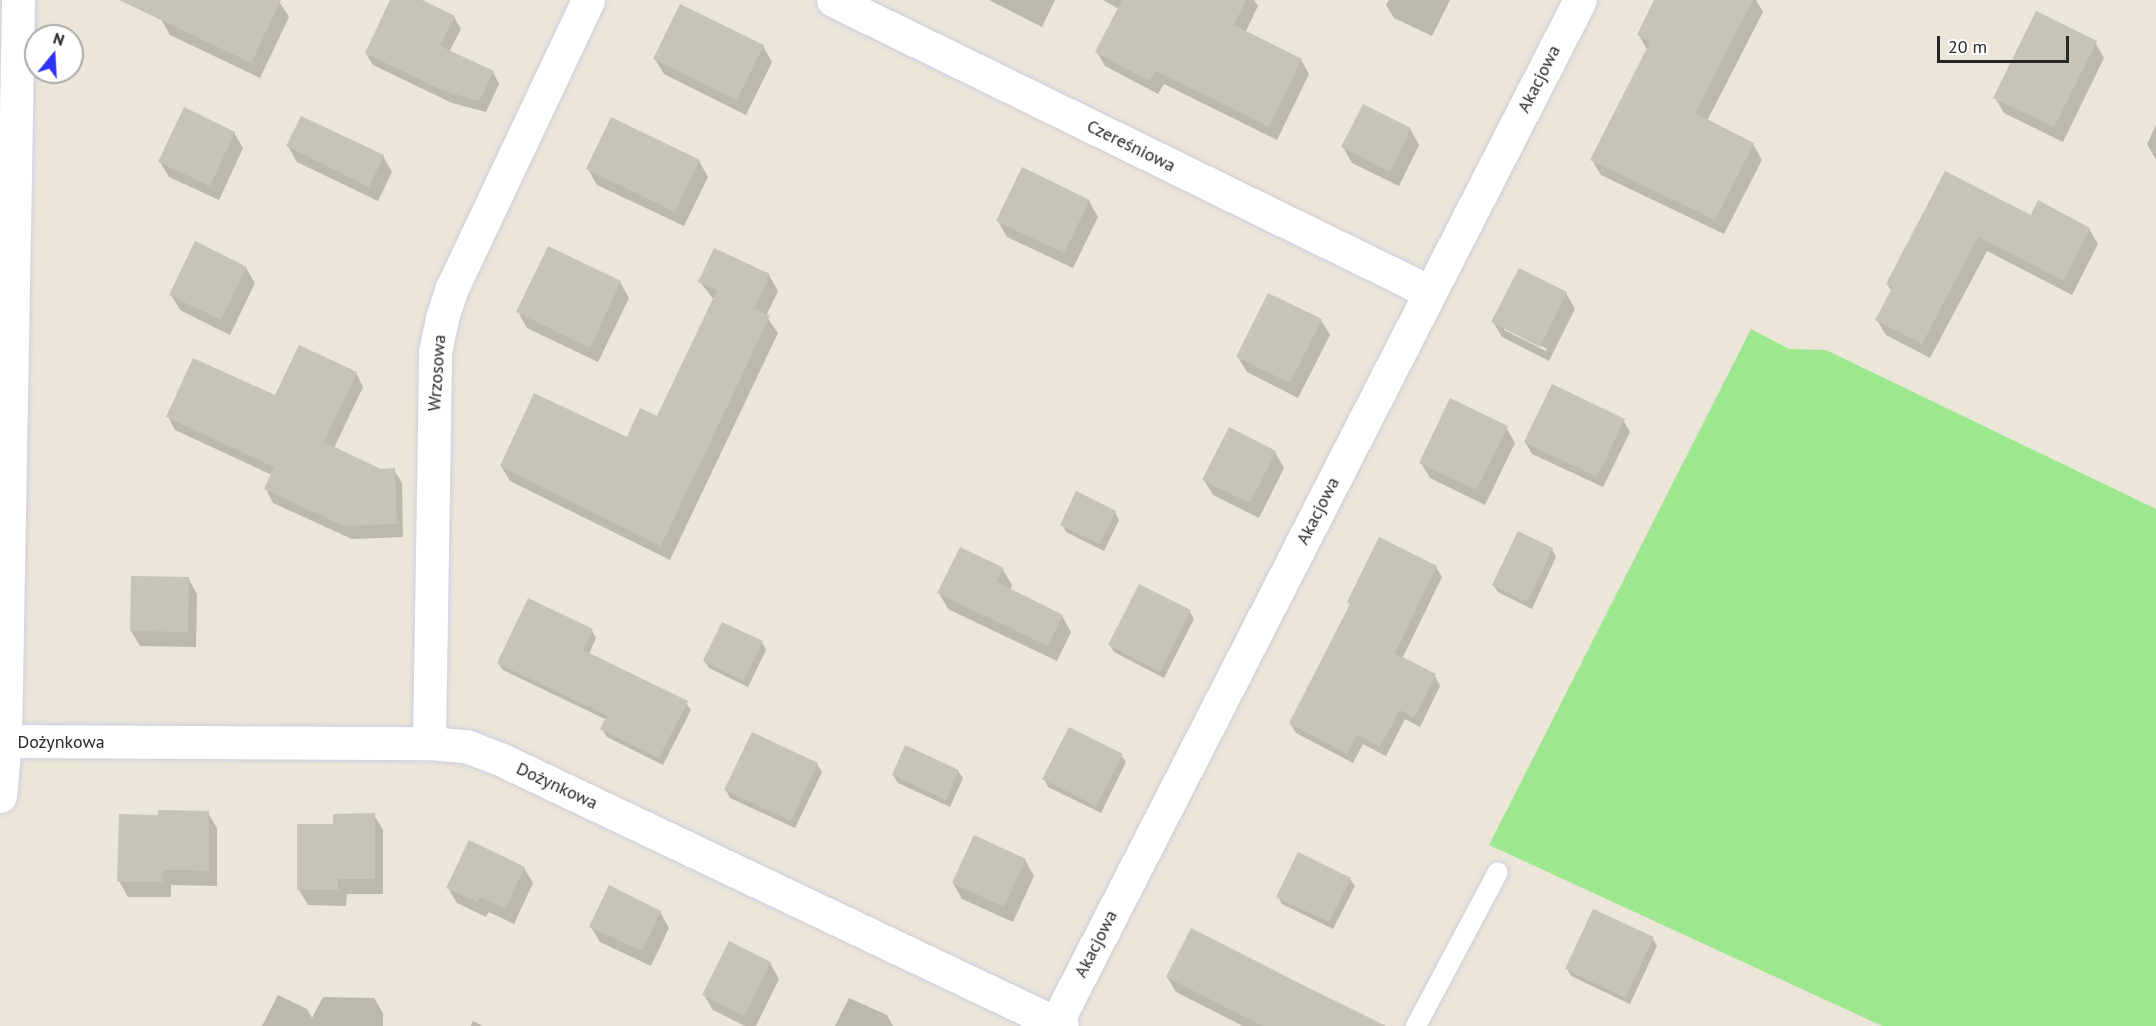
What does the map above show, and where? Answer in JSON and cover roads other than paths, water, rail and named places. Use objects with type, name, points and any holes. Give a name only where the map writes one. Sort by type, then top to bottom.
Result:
[{"type":"street","points":[[0,796],[5,741],[18,0]]},
{"type":"street","name":"Wrzosowa","points":[[429,743],[435,352],[442,318],[452,288],[588,0]]},
{"type":"street","name":"Czereśniowa","points":[[833,0],[1430,292]]},
{"type":"street","name":"Akacjowa","points":[[1059,1024],[1580,0]]},
{"type":"street","name":"Dożynkowa","points":[[5,741],[429,743],[466,747],[500,759],[1059,1024]]},
{"type":"lane","points":[[1416,1026],[1498,872]]}]
